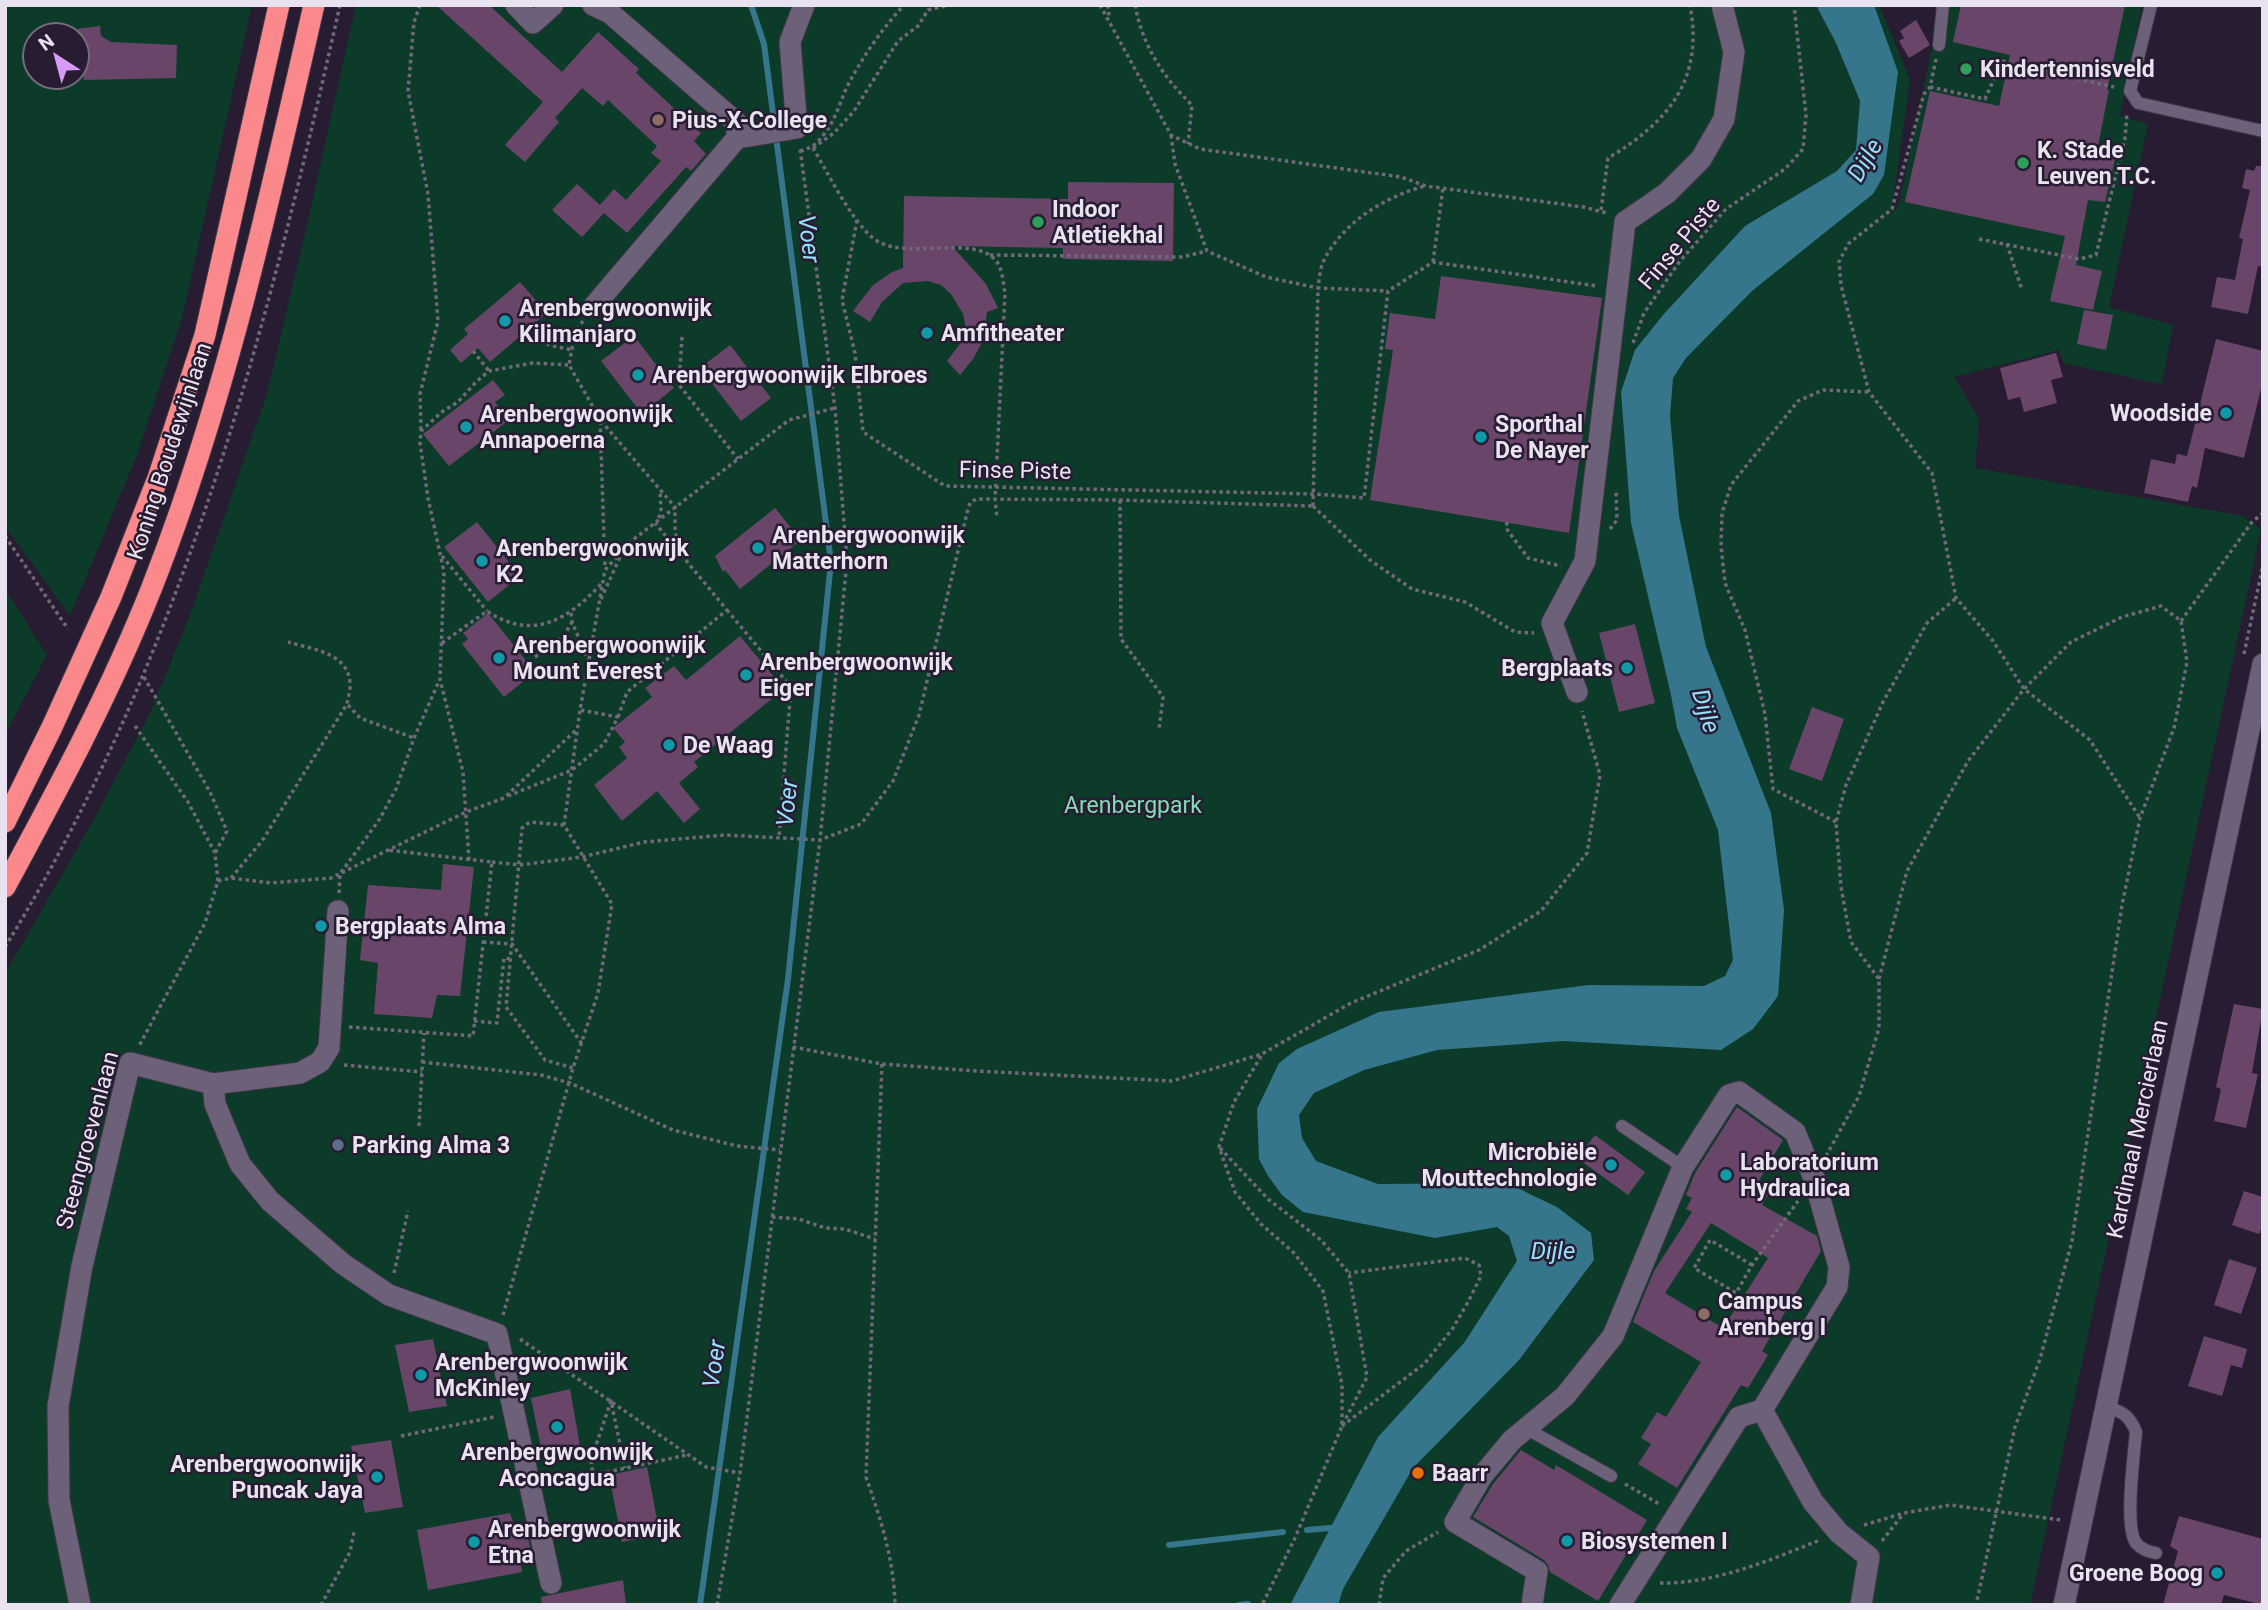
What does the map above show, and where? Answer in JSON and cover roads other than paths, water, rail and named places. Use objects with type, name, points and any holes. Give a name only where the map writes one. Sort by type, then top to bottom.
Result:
[{"type":"highway","name":"Koning Boudewijnlaan","points":[[5,822],[111,597],[158,478],[205,335],[279,5]]},
{"type":"highway","name":"Koning Boudewijnlaan","points":[[5,887],[103,702],[152,587],[183,502],[252,274],[314,5]]},
{"type":"street","points":[[516,5],[533,23],[553,5]]},
{"type":"street","points":[[593,5],[610,13],[737,123],[746,136]]},
{"type":"street","points":[[594,306],[746,136],[797,128],[790,42],[804,5]]},
{"type":"street","points":[[1577,692],[1552,622],[1585,561],[1625,222],[1667,193],[1701,159],[1724,119],[1734,52],[1722,5]]},
{"type":"street","name":"Kardinaal Mercierlaan","points":[[2064,1605],[2263,664]]},
{"type":"street","points":[[338,911],[329,1048],[320,1062],[300,1073],[213,1084],[215,1104],[240,1164],[270,1201],[343,1264],[388,1295],[498,1334],[551,1583]]},
{"type":"street","name":"Steengroevenlaan","points":[[80,1605],[58,1500],[58,1406],[82,1266],[130,1063],[213,1084]]},
{"type":"street","points":[[1532,1605],[1537,1571],[1455,1522],[1482,1476],[1512,1440],[1566,1396],[1613,1336],[1683,1167],[1729,1095],[1739,1092],[1796,1132],[1814,1178],[1839,1267],[1836,1287],[1762,1410],[1739,1417],[1620,1605]]},
{"type":"street","points":[[1762,1410],[1813,1502],[1839,1533],[1869,1557],[1861,1605]]},
{"type":"lane","points":[[1939,45],[1943,5]]},
{"type":"lane","points":[[2151,5],[2130,91],[2137,103],[2263,131]]},
{"type":"lane","points":[[1622,1125],[1683,1167]]},
{"type":"lane","points":[[2106,1407],[2120,1410],[2132,1420],[2136,1432],[2130,1527],[2136,1544],[2156,1553]]},
{"type":"lane","points":[[1527,1429],[1611,1476]]},
{"type":"water","name":"Dijle","points":[[1816,5],[1874,5],[1898,72],[1884,175],[1873,194],[1752,291],[1686,358],[1673,378],[1670,416],[1679,516],[1706,647],[1771,813],[1784,910],[1778,996],[1753,1029],[1721,1050],[1563,1041],[1437,1050],[1364,1070],[1314,1093],[1299,1115],[1302,1138],[1316,1161],[1378,1184],[1507,1183],[1557,1207],[1591,1233],[1594,1260],[1519,1360],[1413,1468],[1343,1589],[1338,1605],[1290,1605],[1378,1437],[1464,1343],[1517,1261],[1509,1236],[1497,1227],[1435,1238],[1303,1212],[1282,1195],[1259,1159],[1257,1109],[1279,1063],[1297,1049],[1379,1012],[1589,985],[1704,986],[1725,976],[1733,960],[1718,830],[1677,728],[1631,523],[1621,392],[1635,350],[1663,315],[1745,226],[1837,171],[1856,150],[1860,101],[1836,43]]},
{"type":"waterway","name":"Voer","points":[[700,1605],[788,979],[831,562],[764,44],[751,5]]},
{"type":"waterway","points":[[1307,1530],[1330,1528]]},
{"type":"waterway","points":[[1169,1545],[1283,1532]]},
{"type":"waterway","points":[[1239,1605],[1248,1604]]},
{"type":"place","name":"Kindertennisveld","points":[[1966,69]]},
{"type":"place","name":"Pius-X-College","points":[[658,120]]},
{"type":"place","name":"K. Stade Leuven T.C.","points":[[2023,163]]},
{"type":"place","name":"Indoor Atletiekhal","points":[[1038,222]]},
{"type":"place","name":"Arenbergwoonwijk Kilimanjaro","points":[[505,321]]},
{"type":"place","name":"Amfitheater","points":[[927,333]]},
{"type":"place","name":"Arenbergwoonwijk Elbroes","points":[[638,375]]},
{"type":"place","name":"Woodside","points":[[2226,413]]},
{"type":"place","name":"Arenbergwoonwijk Annapoerna","points":[[466,427]]},
{"type":"place","name":"Sporthal De Nayer","points":[[1481,437]]},
{"type":"place","name":"Arenbergwoonwijk Matterhorn","points":[[758,548]]},
{"type":"place","name":"Arenbergwoonwijk K2","points":[[482,561]]},
{"type":"place","name":"Arenbergwoonwijk Mount Everest","points":[[499,658]]},
{"type":"place","name":"Bergplaats","points":[[1627,668]]},
{"type":"place","name":"Arenbergwoonwijk Eiger","points":[[746,675]]},
{"type":"place","name":"De Waag","points":[[669,745]]},
{"type":"place","name":"Bergplaats Alma","points":[[321,926]]},
{"type":"place","name":"Parking Alma 3","points":[[338,1145]]},
{"type":"place","name":"Microbiële Mouttechnologie","points":[[1611,1165]]},
{"type":"place","name":"Laboratorium Hydraulica","points":[[1726,1175]]},
{"type":"place","name":"Campus Arenberg I","points":[[1704,1314]]},
{"type":"place","name":"Arenbergwoonwijk McKinley","points":[[421,1375]]},
{"type":"place","name":"Arenbergwoonwijk Aconcagua","points":[[557,1427]]},
{"type":"place","name":"Baarr","points":[[1418,1473]]},
{"type":"place","name":"Arenbergwoonwijk Puncak Jaya","points":[[377,1477]]},
{"type":"place","name":"Biosystemen I","points":[[1567,1541]]},
{"type":"place","name":"Arenbergwoonwijk Etna","points":[[474,1542]]},
{"type":"place","name":"Groene Boog","points":[[2217,1573]]},
{"type":"park label","name":"Arenbergpark","points":[[1133,805]]}]
